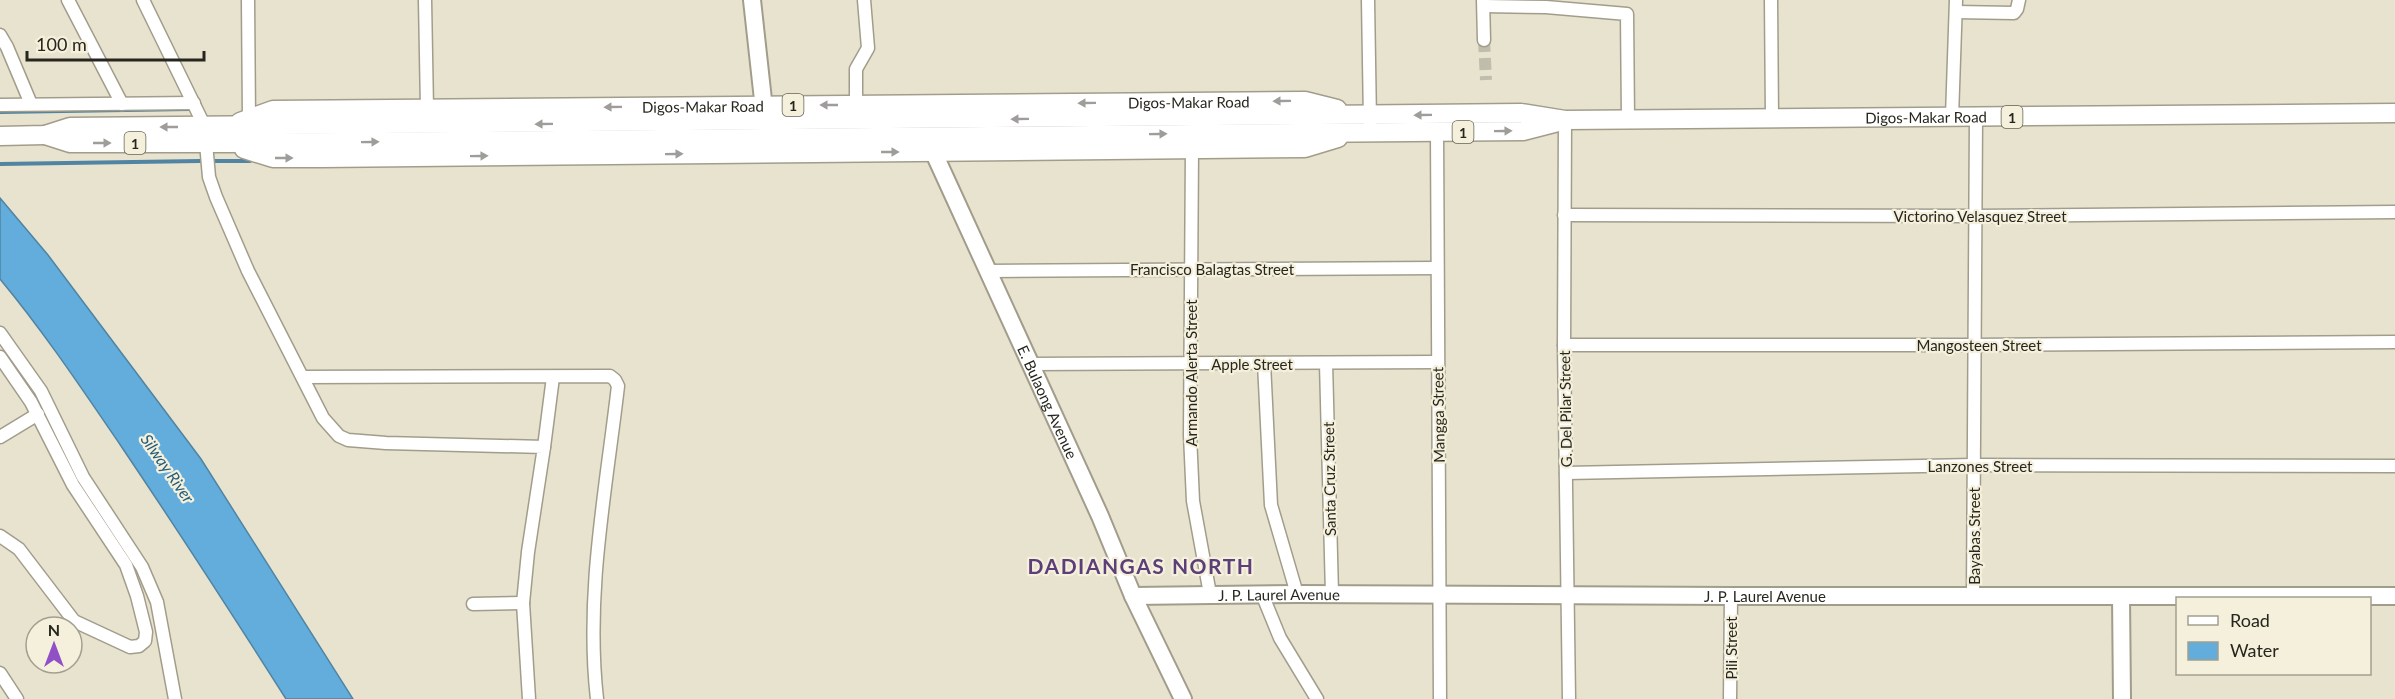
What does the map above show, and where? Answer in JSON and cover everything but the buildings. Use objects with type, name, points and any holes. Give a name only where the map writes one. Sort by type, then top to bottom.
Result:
[{"type":"main road","name":"Digos-Makar Road","points":[[227,135],[249,119],[273,110],[1305,101],[1365,124],[1437,132],[1523,131],[1565,120]]},
{"type":"main road","name":"Digos-Makar Road","points":[[0,136],[45,135],[70,127],[227,135],[1365,124],[1521,113],[1565,120],[2395,113]]},
{"type":"main road","name":"Digos-Makar Road","points":[[227,135],[273,158],[933,152],[1305,148],[1365,124]]},
{"type":"street","points":[[68,0],[122,104]]},
{"type":"street","points":[[143,0],[194,103],[206,135],[209,177],[248,271],[323,418],[339,436],[348,440],[386,443],[544,447]]},
{"type":"street","points":[[248,0],[249,119]]},
{"type":"street","points":[[425,0],[427,109]]},
{"type":"street","points":[[752,0],[768,153]]},
{"type":"street","points":[[856,105],[856,69],[866,53],[868,42],[864,0]]},
{"type":"street","points":[[1365,124],[1368,0]]},
{"type":"street","points":[[1771,0],[1772,118]]},
{"type":"street","points":[[1952,117],[1956,6],[2014,13],[2019,0]]},
{"type":"street","points":[[1484,40],[1484,3],[1627,14],[1628,119]]},
{"type":"street","points":[[0,35],[31,104]]},
{"type":"street","points":[[0,105],[194,103]]},
{"type":"street","name":"E. Bulaong Avenue","points":[[914,104],[933,152],[1031,364],[1133,596],[1183,699]]},
{"type":"street","name":"Bayabas Street","points":[[1973,595],[1976,117]]},
{"type":"street","name":"G. Del Pilar Street","points":[[1565,120],[1564,345],[1569,699]]},
{"type":"street","name":"Mangga Street","points":[[1437,132],[1440,699]]},
{"type":"street","name":"Armando Alerta Street","points":[[1192,149],[1190,435],[1193,501],[1210,594]]},
{"type":"street","name":"Victorino Velasquez Street","points":[[1564,215],[1974,216],[2395,212]]},
{"type":"street","name":"Francisco Balagtas Street","points":[[988,271],[1437,268]]},
{"type":"street","points":[[0,333],[41,391],[83,477],[142,567],[157,602],[175,699]]},
{"type":"street","name":"Mangosteen Street","points":[[1564,345],[2395,342]]},
{"type":"street","points":[[0,357],[38,414],[73,485],[131,574],[145,627],[145,640],[139,646],[130,647],[74,621],[19,549],[0,536]]},
{"type":"street","name":"Apple Street","points":[[1031,364],[1437,362]]},
{"type":"street","points":[[1264,363],[1271,505],[1297,594]]},
{"type":"street","name":"Santa Cruz Street","points":[[1326,363],[1332,594]]},
{"type":"street","points":[[303,377],[610,376],[615,380],[618,386],[597,544],[594,626],[597,699]]},
{"type":"street","points":[[529,699],[524,603],[528,552],[553,377]]},
{"type":"street","points":[[0,437],[38,414]]},
{"type":"street","name":"Lanzones Street","points":[[1566,473],[1974,465],[2395,466]]},
{"type":"street","name":"J. P. Laurel Avenue","points":[[1133,596],[1210,594],[2395,596]]},
{"type":"street","points":[[1262,594],[1280,638],[1317,699]]},
{"type":"street","name":"Pili Street","points":[[1730,699],[1731,596]]},
{"type":"street","points":[[2121,596],[2122,699]]},
{"type":"street","points":[[473,604],[524,603]]},
{"type":"street","points":[[0,673],[14,697]]},
{"type":"water","name":"Silway River","points":[[0,198],[48,255],[201,459],[353,699],[286,699],[121,446],[47,340],[0,279]]},
{"type":"waterway","points":[[0,112],[189,109]]},
{"type":"waterway","points":[[0,164],[200,161]]},
{"type":"waterway","points":[[213,161],[250,161]]},
{"type":"tunnel","points":[[1484,40],[1486,80]]},
{"type":"district","name":"DADIANGAS NORTH","points":[[1141,565]]}]
